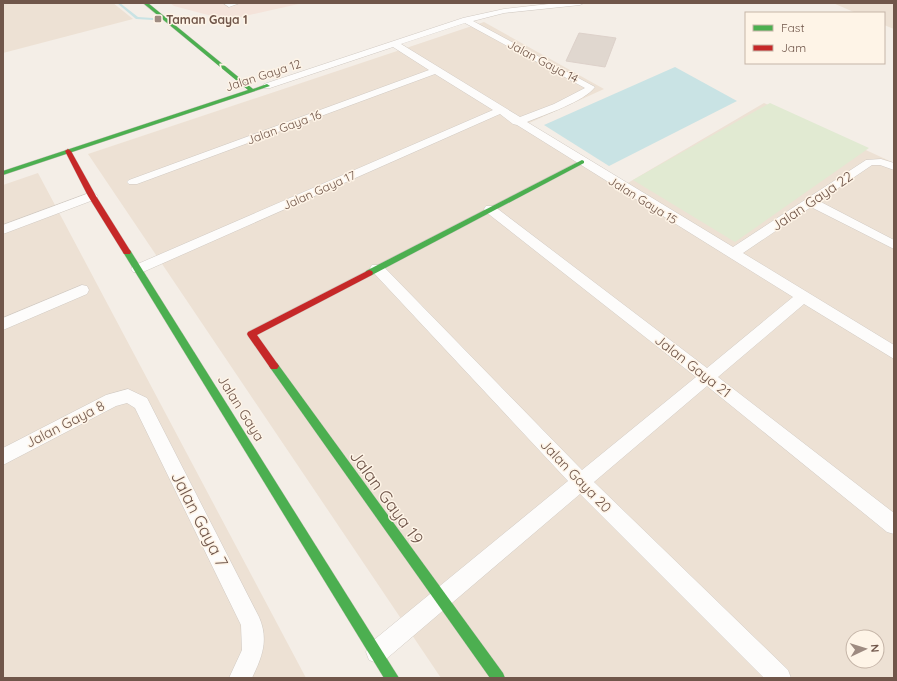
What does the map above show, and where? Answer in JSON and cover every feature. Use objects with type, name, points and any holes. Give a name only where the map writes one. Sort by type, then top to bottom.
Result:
[{"type":"street","points":[[146,3],[252,91]]},
{"type":"street","points":[[158,3],[190,28]]},
{"type":"street","points":[[227,3],[229,5],[236,3]]},
{"type":"street","name":"Jalan Gaya 12","points":[[3,173],[252,91],[264,84],[466,20],[504,11],[580,3]]},
{"type":"street","name":"Jalan Gaya 14","points":[[466,20],[590,87],[588,90],[558,106],[517,122]]},
{"type":"street","name":"Jalan Gaya 15","points":[[394,44],[434,71],[894,353]]},
{"type":"street","name":"Jalan Gaya 16","points":[[133,182],[434,71]]},
{"type":"street","name":"Jalan Gaya 17","points":[[138,269],[500,111]]},
{"type":"street","name":"Jalan Gaya","points":[[68,151],[92,196],[392,678]]},
{"type":"street","points":[[377,268],[582,162]]},
{"type":"street","name":"Jalan Gaya 22","points":[[732,254],[870,162],[881,162],[894,167]]},
{"type":"street","points":[[3,230],[92,196]]},
{"type":"street","points":[[811,202],[894,245]]},
{"type":"street","name":"Jalan Gaya 21","points":[[490,209],[707,377],[894,525]]},
{"type":"street","name":"Jalan Gaya 19","points":[[377,268],[251,334],[498,678]]},
{"type":"street","name":"Jalan Gaya 20","points":[[377,268],[581,482],[780,678]]},
{"type":"street","points":[[3,324],[82,290]]},
{"type":"street","points":[[377,652],[803,297]]},
{"type":"street","name":"Jalan Gaya 8","points":[[3,457],[112,400],[128,396]]},
{"type":"street","name":"Jalan Gaya 7","points":[[128,396],[141,403],[252,624],[253,652],[240,678]]},
{"type":"shaded area","points":[[3,3],[113,3],[133,19],[3,53]]},
{"type":"shaded area","points":[[170,3],[303,3],[227,20],[174,6]]},
{"type":"shaded area","points":[[833,3],[894,3],[894,29],[885,25],[885,12],[854,12]]},
{"type":"shaded area","points":[[484,22],[604,89],[527,124],[626,184],[764,103],[894,163],[894,678],[441,678],[88,154]]},
{"type":"shaded area","points":[[38,173],[306,678],[3,678],[3,185]]},
{"type":"green space","points":[[770,103],[869,148],[735,242],[633,180]]},
{"type":"water","points":[[675,67],[737,101],[609,166],[544,125]]},
{"type":"building","points":[[579,33],[616,38],[605,67],[566,61]]},
{"type":"waterway","points":[[118,3],[137,18],[153,19]]},
{"type":"traffic: fast","points":[[145,3],[252,91]]},
{"type":"traffic: fast","points":[[3,173],[267,86]]},
{"type":"traffic: fast","points":[[369,273],[582,162]]},
{"type":"traffic: fast","points":[[127,252],[392,678]]},
{"type":"traffic: fast","points":[[274,366],[498,678]]},
{"type":"traffic: jam","points":[[68,151],[92,196],[127,252]]},
{"type":"traffic: jam","points":[[274,366],[251,334],[369,273]]},
{"type":"place","name":"Taman Gaya 1","points":[[158,19]]}]
